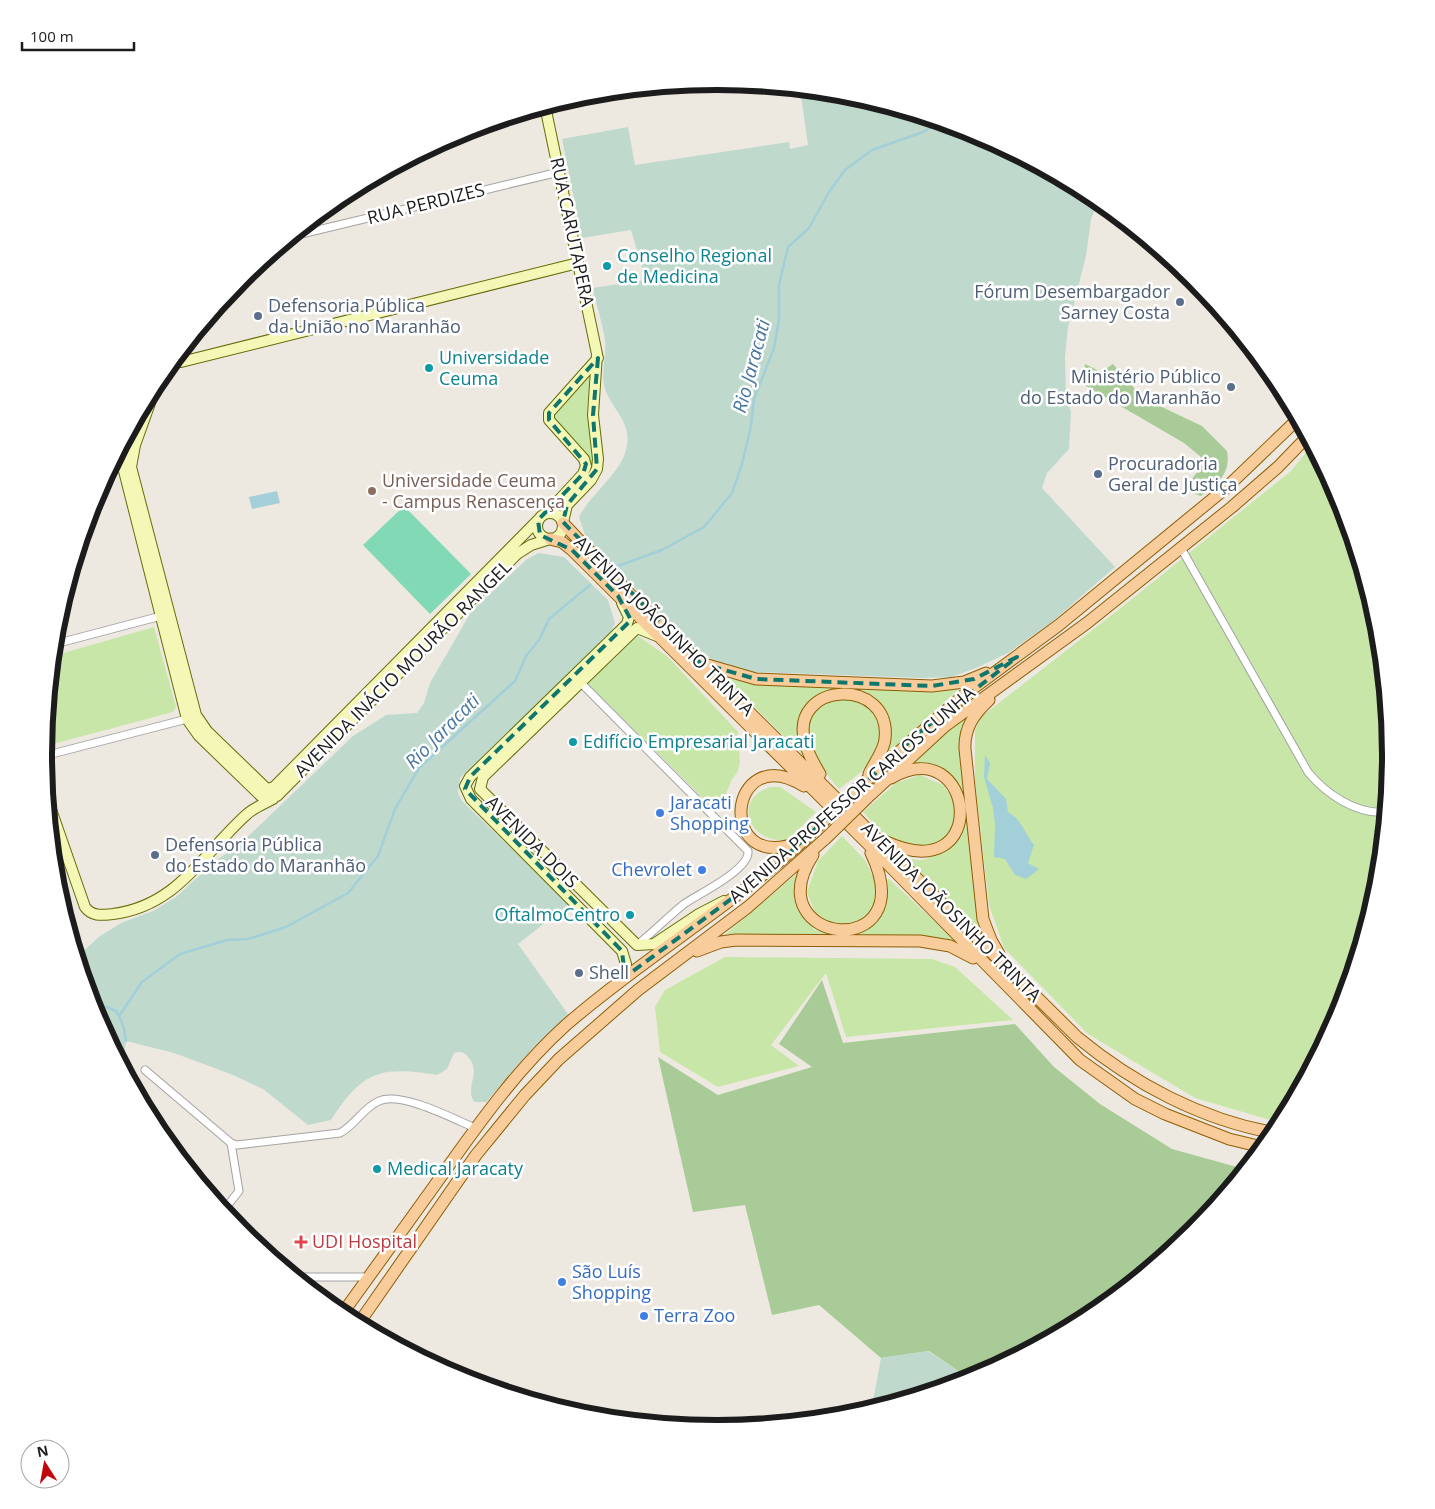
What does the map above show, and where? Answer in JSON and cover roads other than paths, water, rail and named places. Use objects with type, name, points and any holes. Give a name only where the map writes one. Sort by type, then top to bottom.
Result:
[{"type":"main road","name":"RUA CARUTAPERA","points":[[546,112],[598,358]]},
{"type":"main road","points":[[182,362],[578,263]]},
{"type":"main road","points":[[598,358],[593,415],[598,459],[597,469],[591,480],[567,505],[560,534],[550,539],[543,537],[538,531],[538,520],[583,474],[586,464],[549,420],[549,413],[598,358]]},
{"type":"main road","name":"AVENIDA PROFESSOR CARLOS CUNHA","points":[[347,1306],[475,1128],[533,1057],[566,1026],[658,952],[743,892],[804,840],[862,784],[964,695],[1017,657],[1128,569],[1226,488],[1294,423]]},
{"type":"main road","name":"AVENIDA PROFESSOR CARLOS CUNHA","points":[[363,1316],[476,1155],[525,1095],[596,1025],[748,907],[823,842],[945,726],[1088,623],[1278,467],[1303,441]]},
{"type":"main road","points":[[127,448],[196,715],[208,731],[265,787],[274,792]]},
{"type":"main road","points":[[125,452],[122,463],[187,719],[199,736],[259,796],[266,799],[274,792]]},
{"type":"main road","points":[[547,512],[556,513],[563,522]]},
{"type":"main road","name":"AVENIDA INÁCIO MOURÃO RANGEL","points":[[274,792],[538,520]]},
{"type":"main road","name":"AVENIDA JOÃOSINHO TRINTA","points":[[563,522],[567,529],[622,586],[827,787],[872,840],[992,972],[1065,1047],[1101,1077],[1135,1099],[1209,1133],[1255,1145]]},
{"type":"main road","name":"AVENIDA JOÃOSINHO TRINTA","points":[[550,539],[567,545],[824,800],[872,840],[1077,1037],[1140,1082],[1208,1114],[1265,1131]]},
{"type":"main road","name":"AVENIDA INÁCIO MOURÃO RANGEL","points":[[274,792],[517,554],[531,545],[550,539]]},
{"type":"main road","name":"AVENIDA DOIS","points":[[618,596],[629,615],[627,624],[466,783],[466,792],[622,951],[626,964],[625,977]]},
{"type":"main road","name":"AVENIDA DOIS","points":[[637,945],[483,795],[480,783],[483,777],[637,628],[660,638]]},
{"type":"main road","points":[[700,663],[733,674],[756,678],[932,686],[974,679],[1017,657]]},
{"type":"main road","points":[[1011,972],[991,940],[983,919],[965,741],[968,726],[980,709],[1032,663]]},
{"type":"main road","points":[[827,787],[807,750],[803,729],[806,717],[819,701],[839,693],[850,694],[868,701],[879,713],[885,729],[883,746],[862,784]]},
{"type":"main road","points":[[869,797],[897,775],[913,770],[930,771],[952,783],[957,791],[962,811],[953,836],[935,850],[915,852],[872,840]]},
{"type":"main road","points":[[804,840],[788,846],[776,847],[755,841],[745,831],[741,820],[740,808],[743,796],[758,781],[778,777],[797,781],[824,800]]},
{"type":"main road","points":[[57,826],[85,907],[90,912],[102,915],[144,906],[171,892],[247,814],[274,792]]},
{"type":"main road","points":[[823,842],[802,876],[802,901],[806,911],[816,923],[826,928],[845,931],[866,923],[877,911],[882,898],[882,878],[872,840]]},
{"type":"main road","points":[[533,862],[542,853]]},
{"type":"main road","points":[[637,945],[649,946],[706,910],[743,892]]},
{"type":"main road","points":[[658,952],[666,936]]},
{"type":"main road","points":[[679,959],[706,947],[736,940],[920,941],[950,946],[968,955],[992,972]]},
{"type":"street","name":"RUA PERDIZES","points":[[306,233],[559,172]]},
{"type":"street","points":[[1181,548],[1308,772],[1321,786],[1344,802],[1369,812],[1380,812]]},
{"type":"street","points":[[62,642],[161,616]]},
{"type":"street","points":[[580,682],[747,849],[746,861],[714,887],[686,903],[637,945]]},
{"type":"street","points":[[52,754],[187,719]]},
{"type":"street","points":[[145,1070],[231,1143],[246,1146],[340,1133],[348,1128],[372,1104],[387,1099],[404,1100],[475,1128]]},
{"type":"street","points":[[228,1204],[239,1191],[231,1143]]},
{"type":"street","points":[[308,1278],[368,1277]]},
{"type":"water","points":[[277,491],[280,503],[252,509],[249,497]]},
{"type":"water","points":[[985,755],[990,763],[987,779],[1006,799],[1008,812],[1020,823],[1034,845],[1028,863],[1039,869],[1026,879],[1015,875],[1005,859],[994,857],[995,824],[993,808],[984,777]]},
{"type":"waterway","name":"Rio Jaracati","points":[[615,567],[662,550],[704,527],[732,493],[742,464],[751,426],[754,399],[774,348],[779,320],[779,285],[788,247],[809,228],[829,192],[845,170],[872,150],[923,132],[934,126]]},
{"type":"waterway","name":"Rio Jaracati","points":[[126,1041],[124,1028],[119,1016],[142,982],[180,954],[227,940],[248,939],[286,927],[348,893],[378,856],[395,809],[419,768],[515,681],[526,656],[539,640],[549,619],[590,585]]},
{"type":"waterway","points":[[102,1005],[116,1011],[119,1016]]},
{"type":"place","name":"Conselho Regional de Medicina","points":[[607,266]]},
{"type":"place","name":"Fórum Desembargador Sarney Costa","points":[[1180,302]]},
{"type":"place","name":"Defensoria Pública da União no Maranhão","points":[[258,316]]},
{"type":"place","name":"Universidade Ceuma","points":[[429,368]]},
{"type":"place","name":"Ministério Público do Estado do Maranhão","points":[[1231,387]]},
{"type":"place","name":"Procuradoria Geral de Justiça","points":[[1098,474]]},
{"type":"place","name":"Universidade Ceuma - Campus Renascença","points":[[372,491]]},
{"type":"place","name":"Edifício Empresarial Jaracati","points":[[573,742]]},
{"type":"place","name":"Jaracati Shopping","points":[[660,813]]},
{"type":"place","name":"Defensoria Pública do Estado do Maranhão","points":[[155,855]]},
{"type":"place","name":"Chevrolet","points":[[702,870]]},
{"type":"place","name":"OftalmoCentro","points":[[630,915]]},
{"type":"place","name":"Shell","points":[[579,973]]},
{"type":"place","name":"Medical Jaracaty","points":[[377,1169]]},
{"type":"place","name":"UDI Hospital","points":[[301,1242]]},
{"type":"place","name":"São Luís Shopping","points":[[562,1282]]},
{"type":"place","name":"Terra Zoo","points":[[644,1316]]}]
